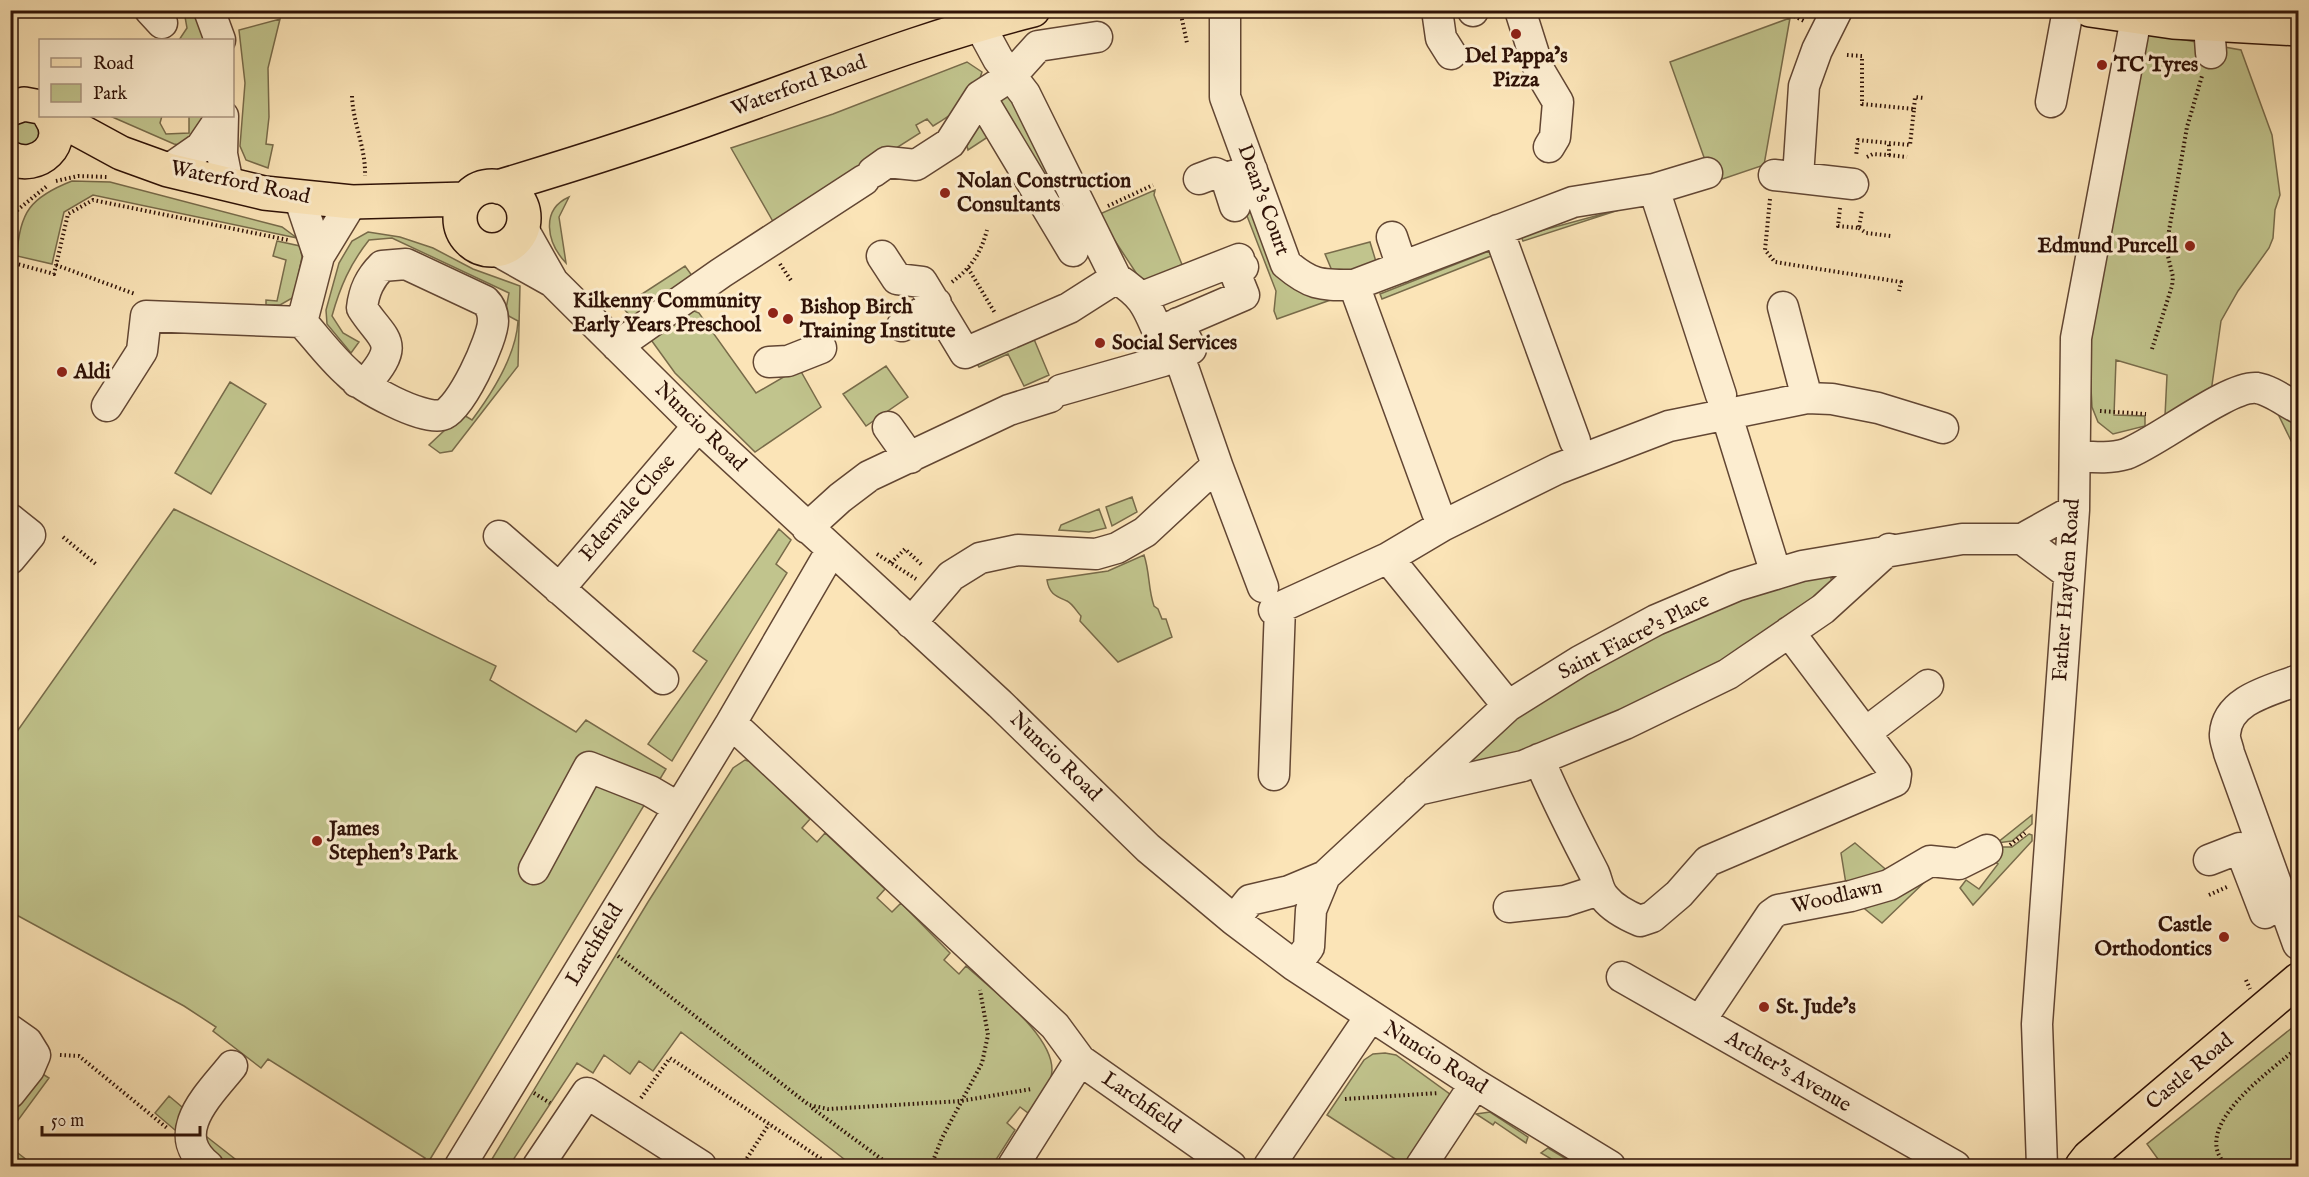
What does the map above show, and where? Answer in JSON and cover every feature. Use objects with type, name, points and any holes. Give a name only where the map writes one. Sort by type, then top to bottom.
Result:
[{"type":"main road","name":"Waterford Road","points":[[498,187],[567,167],[725,113],[917,42],[1033,10]]},
{"type":"main road","points":[[2090,10],[2136,18],[2210,39],[2254,19],[2298,29]]},
{"type":"main road","points":[[22,165],[53,146],[56,129],[44,117]]},
{"type":"main road","name":"Waterford Road","points":[[49,117],[120,166]]},
{"type":"main road","name":"Waterford Road","points":[[22,165],[120,166],[168,170],[299,197],[358,192],[397,203],[464,215]]},
{"type":"main road","name":"Waterford Road","points":[[523,221],[567,167]]},
{"type":"main road","points":[[498,187],[515,196],[523,221],[512,243],[496,250],[476,246],[464,215],[480,188],[498,187]]},
{"type":"main road","name":"Castle Road","points":[[2082,1167],[2090,1157],[2298,980]]},
{"type":"street","points":[[208,10],[220,39]]},
{"type":"street","name":"Dean's Court","points":[[1225,10],[1216,65],[1225,97],[1228,190],[1286,264],[1306,280],[1327,285],[1354,285],[1573,202],[1666,186],[1707,173]]},
{"type":"street","points":[[1437,10],[1441,38],[1451,54]]},
{"type":"street","points":[[1520,10],[1539,70],[1558,102],[1555,137],[1549,147]]},
{"type":"street","points":[[1837,10],[1817,50],[1804,86],[1780,184],[1853,189]]},
{"type":"street","points":[[2051,102],[2068,10]]},
{"type":"street","name":"Father Hayden Road","points":[[2042,1167],[2037,1024],[2074,510],[2076,338],[2136,18]]},
{"type":"street","points":[[979,24],[998,59],[1024,94],[1116,278],[1142,297],[1158,332],[1244,295],[1234,270],[1241,263],[1142,297]]},
{"type":"street","points":[[616,346],[887,162],[916,165],[950,143],[980,96],[1011,76],[1038,46],[1096,37]]},
{"type":"street","points":[[980,96],[1073,251]]},
{"type":"street","points":[[168,170],[201,147],[221,117]]},
{"type":"street","points":[[222,117],[222,154],[228,184]]},
{"type":"street","points":[[1666,186],[1723,404],[1776,574]]},
{"type":"street","points":[[307,249],[358,192]]},
{"type":"street","points":[[299,197],[307,249],[302,322]]},
{"type":"street","name":"Nuncio Road","points":[[523,221],[553,282]]},
{"type":"street","points":[[1498,230],[1575,441]]},
{"type":"street","points":[[1392,237],[1402,267]]},
{"type":"street","name":"Nuncio Road","points":[[496,250],[553,282],[698,426],[831,551],[1000,704],[1148,848],[1234,921],[1370,1017],[1470,1092],[1610,1167]]},
{"type":"street","points":[[882,256],[897,279],[922,282],[965,353],[1070,308],[1116,278]]},
{"type":"street","points":[[107,406],[142,351],[146,316],[302,322],[357,382],[416,412],[430,416],[444,415],[454,407],[470,384],[493,323],[491,308],[485,301],[464,290],[406,264],[382,266],[373,274],[364,293],[362,308],[383,332],[387,345],[379,368],[368,381],[357,382]]},
{"type":"street","points":[[1354,285],[1437,512]]},
{"type":"street","points":[[902,326],[934,300]]},
{"type":"street","points":[[1783,307],[1831,392]]},
{"type":"street","points":[[807,528],[869,476],[1009,410],[1162,361],[1191,348],[1178,323]]},
{"type":"street","points":[[769,362],[788,361],[821,348]]},
{"type":"street","points":[[1184,370],[1217,465],[1273,601],[1274,775]]},
{"type":"street","points":[[2076,456],[2095,458],[2123,455],[2142,447],[2236,391],[2257,388],[2298,408]]},
{"type":"street","points":[[1273,601],[1388,558],[1442,526],[1557,469],[1723,404],[1831,392],[1943,428]]},
{"type":"street","name":"Edenvale Close","points":[[559,589],[698,426]]},
{"type":"street","points":[[888,427],[910,458]]},
{"type":"street","points":[[911,623],[951,576],[980,558],[1018,550],[1096,554],[1117,548],[1144,532],[1217,465]]},
{"type":"street","name":"Saint Fiacre's Place","points":[[1234,921],[1250,900],[1295,889],[1325,876],[1508,706],[1580,661],[1656,621],[1736,586],[1802,566],[1888,549],[1962,539],[2022,539],[2074,510]]},
{"type":"street","points":[[10,519],[30,535],[10,559]]},
{"type":"street","points":[[499,536],[663,679]]},
{"type":"street","points":[[2022,539],[2069,574]]},
{"type":"street","points":[[1414,791],[1522,766],[1625,724],[1728,674],[1823,609],[1888,549]]},
{"type":"street","name":"Larchfield","points":[[460,1167],[731,723],[831,551]]},
{"type":"street","points":[[1388,558],[1508,706]]},
{"type":"street","points":[[1539,759],[1562,815],[1606,900],[1640,921],[1652,917],[1679,894],[1708,861],[1895,781],[1896,774],[1789,632]]},
{"type":"street","points":[[2260,893],[2225,734],[2231,716],[2249,699],[2298,680]]},
{"type":"street","points":[[1865,733],[1928,685]]},
{"type":"street","name":"Larchfield","points":[[731,723],[989,963],[1054,1026],[1080,1060],[1231,1167]]},
{"type":"street","points":[[534,869],[589,767],[650,791],[679,808]]},
{"type":"street","name":"Woodlawn","points":[[1700,1021],[1771,915],[1778,910],[1851,896],[1889,885],[1930,861],[1959,864],[1997,848]]},
{"type":"street","points":[[2209,860],[2240,848],[2260,893],[2287,943]]},
{"type":"street","name":"Saint Fiacre's Place","points":[[1295,966],[1309,947],[1311,910],[1325,876]]},
{"type":"street","points":[[1509,907],[1565,901],[1599,890]]},
{"type":"street","name":"Archer's Avenue","points":[[1622,977],[1955,1167]]},
{"type":"street","points":[[1269,1167],[1370,1017]]},
{"type":"street","points":[[10,1030],[27,1042],[35,1055],[29,1070],[10,1093]]},
{"type":"street","name":"Larchfield","points":[[1013,1167],[1080,1060]]},
{"type":"street","points":[[208,1167],[193,1148],[190,1138],[193,1119],[231,1066]]},
{"type":"street","points":[[1421,1167],[1470,1092]]},
{"type":"street","points":[[538,1167],[587,1093],[627,1118],[660,1155],[701,1167]]},
{"type":"path","points":[[1180,10],[1187,43]]},
{"type":"path","points":[[2152,349],[2172,286],[2173,277],[2166,248],[2187,127],[2210,39]]},
{"type":"path","points":[[1847,55],[1862,56],[1862,105],[1914,109]]},
{"type":"path","points":[[352,96],[352,116],[365,157],[358,192]]},
{"type":"path","points":[[1859,228],[1853,189],[1858,140],[1910,145],[1915,97],[1924,98]]},
{"type":"path","points":[[1889,143],[1889,155]]},
{"type":"path","points":[[1867,157],[1874,154],[1907,157]]},
{"type":"path","points":[[10,216],[56,181],[120,166]]},
{"type":"path","points":[[1780,184],[1765,250],[1775,262],[1901,282],[1899,291]]},
{"type":"path","points":[[1085,216],[1153,185]]},
{"type":"path","points":[[1853,189],[1838,226],[1859,228],[1866,233],[1891,236]]},
{"type":"path","points":[[10,262],[54,274],[69,214],[93,200],[307,249]]},
{"type":"path","points":[[934,300],[968,268],[979,254],[987,230]]},
{"type":"path","points":[[56,265],[139,296]]},
{"type":"path","points":[[968,268],[995,313]]},
{"type":"path","points":[[63,537],[97,565]]},
{"type":"path","points":[[891,563],[905,549],[923,566]]},
{"type":"path","points":[[1997,848],[2028,831],[2049,834]]},
{"type":"path","points":[[2209,895],[2260,893]]},
{"type":"path","points":[[598,940],[809,1106],[891,1167]]},
{"type":"path","points":[[931,1167],[961,1101],[982,1063],[988,1035],[979,974],[989,963]]},
{"type":"path","points":[[2227,1167],[2218,1154],[2217,1144],[2226,1115],[2235,1100],[2298,1047]]},
{"type":"path","points":[[35,1055],[79,1056],[179,1137],[190,1138]]},
{"type":"path","points":[[627,1118],[670,1058],[832,1167]]},
{"type":"path","points":[[513,1080],[572,1116]]},
{"type":"path","points":[[809,1106],[828,1109],[961,1101],[1040,1087],[1049,1089],[1059,1096]]},
{"type":"path","points":[[1315,1098],[1445,1093],[1448,1089],[1470,1092]]},
{"type":"path","points":[[742,1167],[769,1124]]},
{"type":"green space","points":[[184,11],[201,11],[213,39],[180,39],[187,28]]},
{"type":"green space","points":[[1790,18],[1764,165],[1687,191],[1711,177],[1670,62]]},
{"type":"green space","points":[[280,19],[268,68],[269,117],[266,144],[273,145],[268,168],[246,160],[240,146],[245,83],[239,30]]},
{"type":"green space","points":[[2146,33],[2241,50],[2272,135],[2280,195],[2275,210],[2273,238],[2269,248],[2238,291],[2221,321],[2211,392],[2165,416],[2167,375],[2116,360],[2114,415],[2145,416],[2145,426],[2113,434],[2098,422],[2092,407],[2089,352]]},
{"type":"green space","points":[[967,62],[982,72],[979,82],[969,98],[949,116],[933,126],[927,119],[916,125],[920,133],[775,225],[731,148],[833,114]]},
{"type":"green space","points":[[1016,94],[1081,231],[1072,236],[991,98]]},
{"type":"green space","points":[[982,107],[997,131],[968,150],[967,146]]},
{"type":"green space","points":[[16,116],[42,125],[39,146],[10,147],[10,120]]},
{"type":"green space","points":[[112,117],[162,117],[160,123],[166,134],[189,133],[189,117],[205,117],[206,131],[180,145]]},
{"type":"green space","points":[[72,181],[110,182],[282,227],[297,238],[93,195],[64,212],[52,264],[17,256],[21,228],[30,208],[46,193]]},
{"type":"green space","points":[[1245,181],[1282,270],[1336,298],[1277,319],[1274,311],[1276,291],[1242,203]]},
{"type":"green space","points":[[1155,190],[1154,195],[1185,272],[1144,285],[1100,218],[1102,213]]},
{"type":"green space","points":[[569,197],[559,217],[566,263],[554,246],[550,218],[560,203]]},
{"type":"green space","points":[[1625,208],[1523,241],[1521,236]]},
{"type":"green space","points":[[368,232],[400,237],[433,248],[473,269],[520,286],[518,366],[452,451],[440,453],[429,445],[462,414],[472,420],[502,373],[513,347],[518,321],[505,314],[509,293],[392,238],[369,240],[346,276],[332,316],[343,333],[359,342],[351,353],[327,324],[326,310],[339,263],[352,241]]},
{"type":"green space","points":[[277,241],[300,246],[302,257],[294,297],[280,305],[266,305],[266,300],[277,301],[286,260],[273,256]]},
{"type":"green space","points":[[1370,242],[1377,265],[1349,274],[1333,273],[1325,254]]},
{"type":"green space","points":[[1489,251],[1491,256],[1382,299],[1380,294]]},
{"type":"green space","points":[[685,266],[693,277],[634,320],[622,307]]},
{"type":"green space","points":[[682,306],[699,313],[756,393],[799,368],[821,407],[755,452],[675,373],[649,337]]},
{"type":"green space","points":[[1031,332],[1049,375],[1024,386],[1008,354],[979,367],[974,358]]},
{"type":"green space","points":[[886,366],[908,397],[866,426],[843,394]]},
{"type":"green space","points":[[230,382],[266,404],[211,494],[175,473]]},
{"type":"green space","points":[[2278,414],[2298,423],[2298,455]]},
{"type":"green space","points":[[1132,497],[1137,512],[1112,526],[1106,507]]},
{"type":"green space","name":"James Stephen's Park","points":[[174,509],[496,666],[490,680],[576,732],[586,720],[666,769],[429,1161],[432,1164],[430,1166],[419,1166],[425,1158],[268,1059],[261,1068],[213,1031],[216,1027],[184,1006],[11,912],[11,740]]},
{"type":"green space","points":[[1099,509],[1106,528],[1089,532],[1059,530],[1061,525]]},
{"type":"green space","points":[[779,529],[791,540],[776,564],[787,573],[672,761],[648,744],[707,661],[693,651]]},
{"type":"green space","points":[[1144,555],[1154,606],[1158,609],[1162,619],[1166,619],[1172,637],[1118,662],[1080,621],[1081,616],[1071,604],[1051,591],[1047,580],[1108,571]]},
{"type":"green space","points":[[1827,568],[1835,589],[1710,670],[1519,756],[1460,769],[1509,709],[1624,643]]},
{"type":"green space","points":[[745,760],[751,762],[810,819],[802,828],[817,842],[825,833],[885,889],[877,898],[892,912],[901,903],[950,953],[944,960],[959,974],[966,966],[1022,1017],[1046,1047],[1051,1063],[1051,1077],[1045,1092],[1028,1113],[1020,1107],[1007,1123],[1015,1130],[992,1166],[853,1166],[681,1032],[653,1071],[639,1061],[630,1074],[604,1055],[593,1073],[577,1063],[511,1163],[515,1166],[492,1166],[492,1159],[648,902],[733,768]]},
{"type":"green space","points":[[2032,815],[2032,824],[2012,841],[1997,843]]},
{"type":"green space","points":[[2029,834],[2032,835],[2032,841],[1973,905],[1960,888],[1966,880],[1979,889],[1998,864],[1985,854],[1996,847],[2012,847]]},
{"type":"green space","points":[[1855,843],[1890,873],[1846,884],[1841,853]]},
{"type":"green space","points":[[1934,873],[1882,923],[1860,905]]},
{"type":"green space","points":[[2298,1023],[2298,1166],[2163,1166],[2147,1144]]},
{"type":"green space","points":[[1373,1054],[1396,1055],[1458,1100],[1413,1166],[1406,1166],[1327,1115],[1364,1060]]},
{"type":"green space","points":[[41,1073],[49,1078],[16,1123],[11,1119],[10,1114]]},
{"type":"green space","points":[[169,1096],[188,1112],[182,1136],[155,1113]]},
{"type":"green space","points":[[1490,1112],[1528,1137],[1526,1143],[1495,1122],[1493,1125],[1476,1114]]},
{"type":"green space","points":[[207,1137],[244,1166],[224,1164],[214,1158],[203,1141]]},
{"type":"green space","points":[[10,1147],[27,1160],[22,1166],[11,1166]]},
{"type":"green space","points":[[1548,1148],[1578,1166],[1563,1166],[1541,1153]]},
{"type":"place","name":"Del Pappa’s Pizza","points":[[1516,34]]},
{"type":"place","name":"TC Tyres","points":[[2102,65]]},
{"type":"place","name":"Nolan Construction Consultants","points":[[945,193]]},
{"type":"place","name":"Edmund Purcell","points":[[2190,246]]},
{"type":"place","name":"Kilkenny Community Early Years Preschool","points":[[773,313]]},
{"type":"place","name":"Bishop Birch Training Institute","points":[[788,319]]},
{"type":"place","name":"Social Services","points":[[1100,343]]},
{"type":"place","name":"Aldi","points":[[62,372]]},
{"type":"place","name":"James Stephen's Park","points":[[317,841]]},
{"type":"place","name":"Castle Orthodontics","points":[[2224,937]]},
{"type":"place","name":"St. Jude's","points":[[1764,1007]]}]
